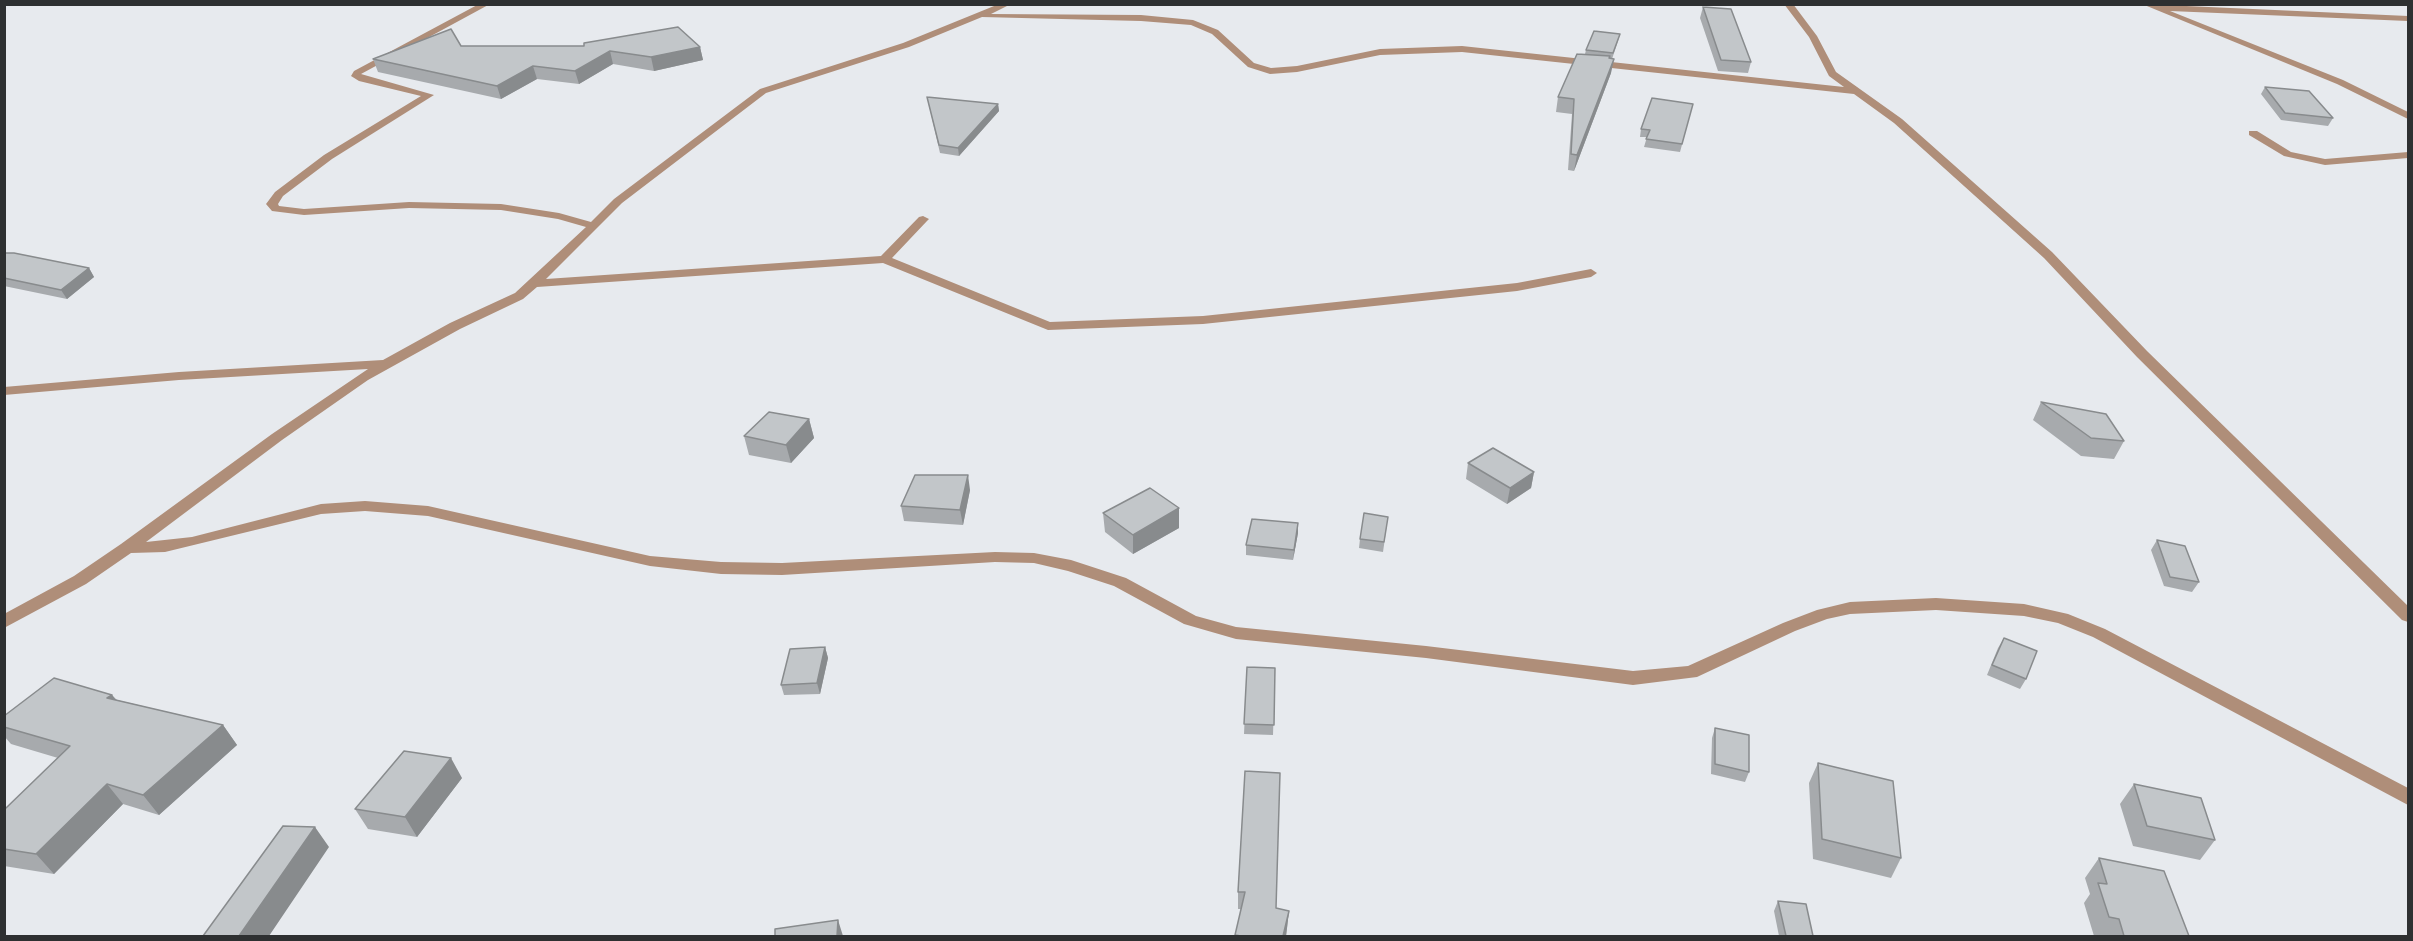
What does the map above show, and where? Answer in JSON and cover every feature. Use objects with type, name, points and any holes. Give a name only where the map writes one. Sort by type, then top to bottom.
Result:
[{"type":"street","points":[[486,4],[357,72],[356,76],[362,79],[429,94],[328,157],[279,194],[272,204],[276,209],[304,212],[409,205],[501,207],[559,216],[594,226]]},
{"type":"street","points":[[4,622],[80,580],[127,548],[329,399],[385,364],[455,326],[519,296],[536,283],[640,182],[763,91],[906,45],[1007,4]]},
{"type":"street","points":[[1788,4],[1813,36],[1832,74],[1898,121],[2048,255],[2142,354],[2409,616]]},
{"type":"street","points":[[2151,6],[2409,18]]},
{"type":"street","points":[[2151,6],[2340,82],[2409,116]]},
{"type":"street","points":[[975,16],[1141,18],[1194,23],[1215,33],[1251,65],[1270,71],[1297,69],[1380,52],[1462,49],[1854,91]]},
{"type":"street","points":[[2253,133],[2288,154],[2325,162],[2409,155]]},
{"type":"street","points":[[884,259],[922,219]]},
{"type":"street","points":[[536,283],[884,259],[1048,326],[1203,320],[1517,287],[1591,273]]},
{"type":"street","points":[[4,391],[179,376],[385,364]]},
{"type":"street","points":[[127,548],[165,547],[321,509],[365,506],[428,511],[650,561],[721,568],[782,569],[995,557],[1034,558],[1071,566],[1120,582],[1181,616],[1236,633],[1426,652],[1633,678],[1691,672],[1789,627],[1823,614],[1850,608],[1936,604],[2013,609],[2062,618],[2099,633],[2409,797]]},
{"type":"building","points":[[1703,7],[1731,9],[1751,62],[1721,60]]},
{"type":"building","points":[[678,27],[700,47],[651,57],[610,51],[575,71],[533,66],[497,86],[373,59],[451,29],[461,46],[584,46],[584,43]]},
{"type":"building","points":[[1594,31],[1620,34],[1613,53],[1586,50]]},
{"type":"building","points":[[1577,54],[1610,56],[1609,58],[1614,59],[1577,155],[1571,154],[1574,99],[1558,97]]},
{"type":"building","points":[[2265,87],[2309,91],[2333,118],[2285,113]]},
{"type":"building","points":[[927,97],[998,104],[958,148],[939,145]]},
{"type":"building","points":[[1652,98],[1693,104],[1682,144],[1646,139],[1650,130],[1641,129]]},
{"type":"building","points":[[4,253],[89,268],[61,290],[4,278]]},
{"type":"building","points":[[2041,402],[2106,414],[2124,441],[2091,438]]},
{"type":"building","points":[[769,412],[809,419],[786,445],[744,436]]},
{"type":"building","points":[[1493,448],[1534,472],[1510,488],[1468,463]]},
{"type":"building","points":[[915,475],[968,475],[960,510],[901,506]]},
{"type":"building","points":[[1150,488],[1179,508],[1133,535],[1103,513]]},
{"type":"building","points":[[1364,513],[1388,517],[1384,542],[1360,539]]},
{"type":"building","points":[[1252,519],[1298,523],[1294,550],[1246,545]]},
{"type":"building","points":[[2157,540],[2185,546],[2199,582],[2170,577]]},
{"type":"building","points":[[2004,638],[2037,651],[2026,679],[1992,665]]},
{"type":"building","points":[[825,647],[817,683],[781,685],[790,649]]},
{"type":"building","points":[[1247,667],[1275,668],[1274,725],[1244,724]]},
{"type":"building","points":[[54,678],[112,695],[107,698],[223,725],[143,795],[107,784],[36,854],[4,849],[4,808],[70,746],[4,727],[4,716]]},
{"type":"building","points":[[1715,728],[1749,735],[1749,772],[1715,764]]},
{"type":"building","points":[[404,751],[451,758],[405,817],[355,809]]},
{"type":"building","points":[[1818,763],[1893,781],[1901,858],[1822,839]]},
{"type":"building","points":[[1245,771],[1280,773],[1276,908],[1289,911],[1283,936],[1235,935],[1245,892],[1238,892]]},
{"type":"building","points":[[2134,784],[2201,798],[2215,840],[2147,826]]},
{"type":"building","points":[[283,826],[315,827],[239,936],[203,936]]},
{"type":"building","points":[[2099,858],[2164,871],[2189,936],[2124,936],[2119,919],[2109,917],[2098,883],[2107,884]]},
{"type":"building","points":[[1778,901],[1806,904],[1813,936],[1786,936]]},
{"type":"building","points":[[838,920],[837,936],[775,936],[775,929]]}]
